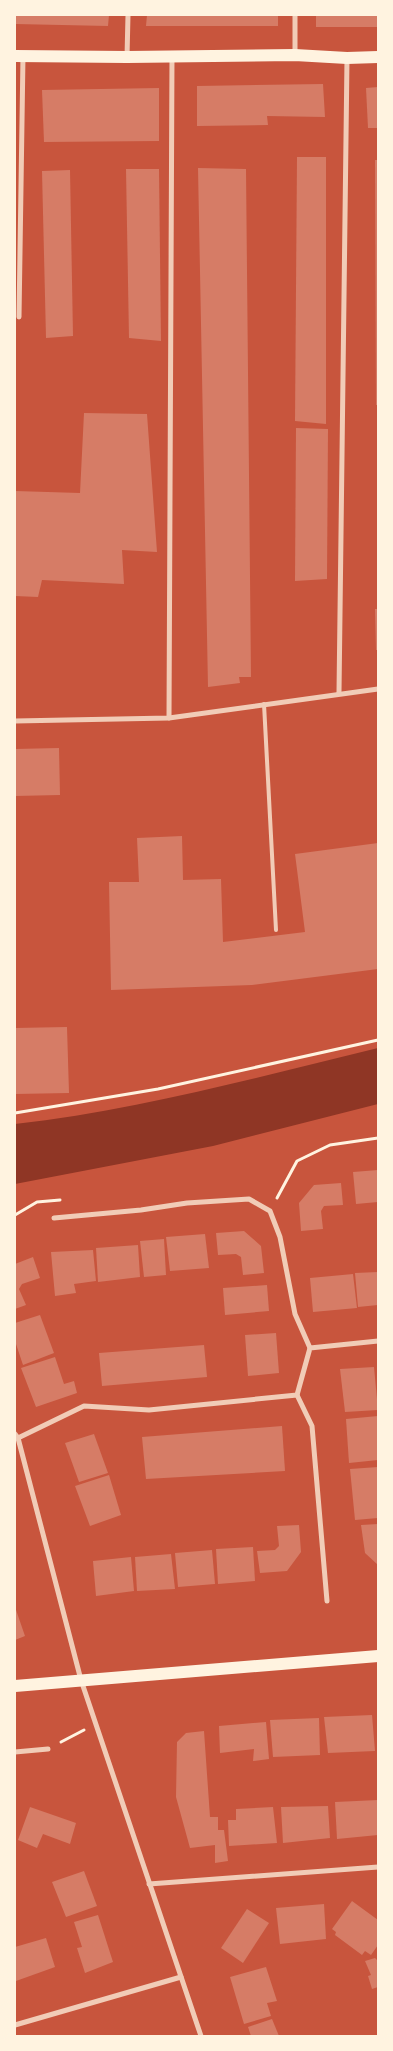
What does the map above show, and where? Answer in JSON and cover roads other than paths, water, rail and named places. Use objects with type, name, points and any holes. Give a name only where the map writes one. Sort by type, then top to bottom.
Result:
[{"type":"main road","points":[[19,56],[295,55],[347,58],[378,57]]},
{"type":"main road","points":[[15,1686],[378,1656]]},
{"type":"street","points":[[127,57],[128,15]]},
{"type":"street","points":[[295,15],[295,55]]},
{"type":"street","points":[[19,56],[19,317]]},
{"type":"street","points":[[169,718],[172,56]]},
{"type":"street","points":[[339,693],[347,58]]},
{"type":"street","points":[[15,721],[169,718],[378,689]]},
{"type":"street","points":[[54,1218],[140,1210],[187,1203],[249,1199],[270,1211],[280,1237],[295,1314],[310,1348],[296,1395],[312,1426],[327,1601]]},
{"type":"street","points":[[310,1348],[378,1341]]},
{"type":"street","points":[[201,2036],[81,1680],[16,1436],[84,1406],[148,1410],[296,1395]]},
{"type":"street","points":[[15,1752],[48,1749]]},
{"type":"street","points":[[149,1884],[378,1867]]},
{"type":"street","points":[[15,2026],[181,1977]]},
{"type":"lane","points":[[264,704],[276,930]]}]
